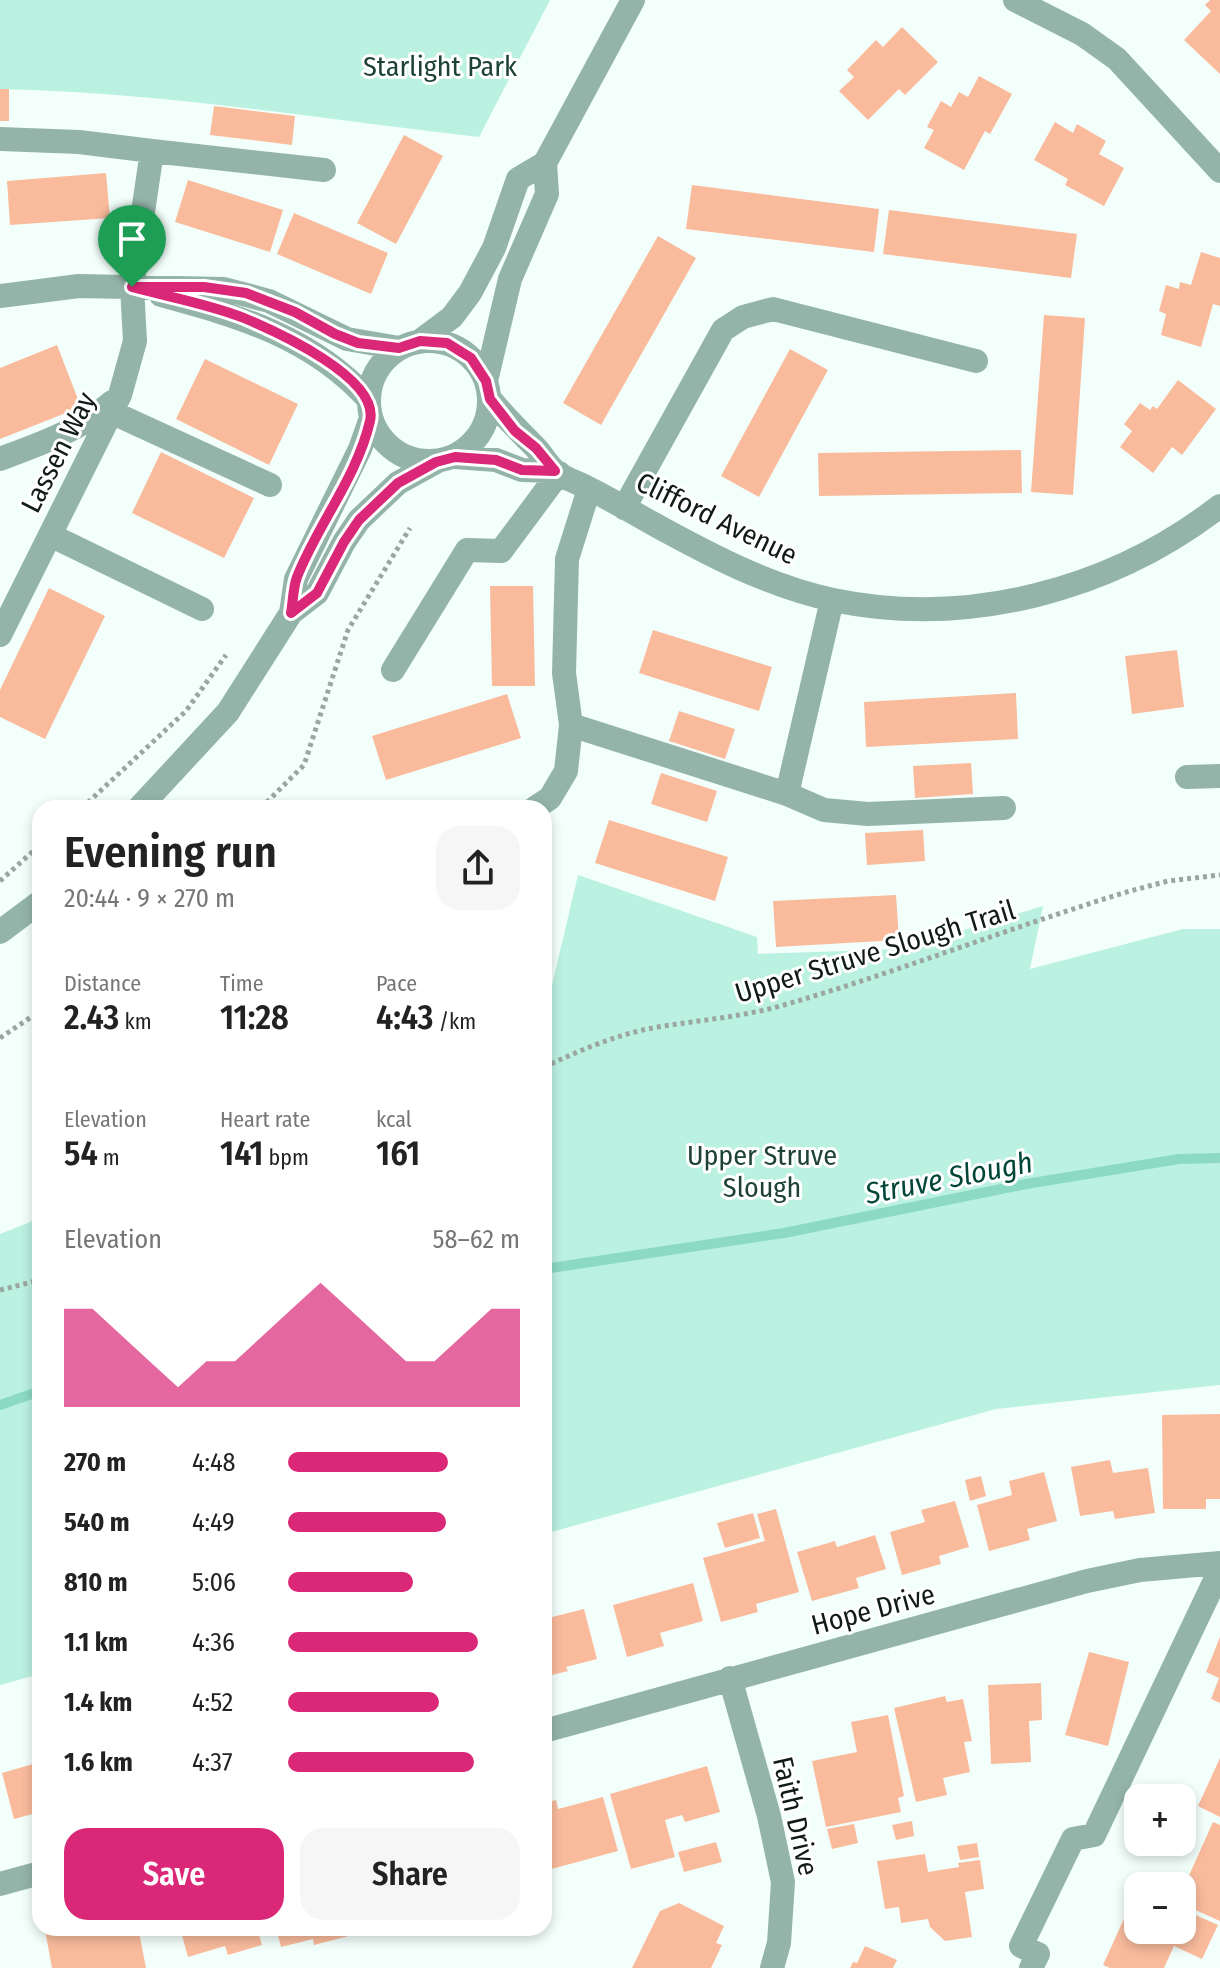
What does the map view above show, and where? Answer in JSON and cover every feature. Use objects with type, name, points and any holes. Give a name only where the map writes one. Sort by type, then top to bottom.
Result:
[{"type":"street","points":[[291,613],[296,579],[360,449],[370,409],[372,380],[383,362],[452,317],[470,293],[494,248],[518,179],[545,163],[633,0]]},
{"type":"street","points":[[1015,0],[1082,34],[1117,59],[1220,171]]},
{"type":"street","points":[[0,139],[79,142],[324,170]]},
{"type":"street","name":"Lassen Way","points":[[0,635],[115,404],[135,341],[132,287],[152,151]]},
{"type":"street","points":[[146,800],[228,712],[291,613],[317,593],[359,520],[398,483],[474,443],[486,422],[488,390],[510,279],[547,194],[545,163]]},
{"type":"street","points":[[0,296],[53,288],[132,287],[204,287],[246,293],[295,312],[347,339],[410,345],[447,343],[471,358],[488,390]]},
{"type":"street","points":[[132,287],[242,318],[323,358],[347,376],[370,409],[385,443],[408,459],[445,459]]},
{"type":"street","points":[[624,508],[723,330],[743,317],[773,309],[976,361]]},
{"type":"street","name":"Clifford Avenue","points":[[488,390],[515,431],[536,448],[557,472],[737,567],[832,600],[912,609],[988,604],[1051,592],[1128,564],[1165,545],[1220,506]]},
{"type":"street","points":[[0,459],[71,431],[115,404],[270,485]]},
{"type":"street","name":"Clifford Avenue","points":[[445,459],[496,460],[522,470],[557,472]]},
{"type":"street","points":[[393,670],[467,550],[501,551],[557,472]]},
{"type":"street","points":[[547,800],[566,771],[571,725],[564,673],[567,559],[589,489]]},
{"type":"street","points":[[50,535],[202,609]]},
{"type":"street","points":[[787,794],[832,600]]},
{"type":"street","points":[[571,725],[787,794],[824,810],[846,814],[1004,808]]},
{"type":"street","points":[[1187,777],[1220,776]]},
{"type":"street","points":[[0,932],[32,908]]},
{"type":"street","name":"Hope Drive","points":[[552,1729],[1087,1581],[1140,1570],[1220,1563]]},
{"type":"street","points":[[1031,1968],[1038,1954],[1021,1946],[1073,1839],[1094,1835],[1220,1570]]},
{"type":"street","name":"Faith Drive","points":[[730,1678],[769,1816],[783,1882],[779,1943],[772,1968]]},
{"type":"street","points":[[0,1884],[32,1875]]},
{"type":"path","points":[[269,800],[304,765],[348,630],[410,528]]},
{"type":"path","points":[[91,800],[186,711],[233,647]]},
{"type":"path","points":[[0,881],[32,852]]},
{"type":"path","name":"Upper Struve Slough Trail","points":[[552,1063],[601,1041],[628,1034],[735,1017],[781,1006],[1130,891],[1168,881],[1220,875]]},
{"type":"path","points":[[0,1038],[32,1016]]},
{"type":"path","points":[[0,1290],[32,1282]]},
{"type":"green space","name":"Starlight Park","points":[[0,0],[550,0],[479,137],[240,107],[120,95],[0,89]]},
{"type":"green space","name":"Upper Struve Slough","points":[[578,875],[757,937],[758,954],[902,949],[1043,906],[1030,969],[1183,929],[1220,929],[1220,1385],[996,1409],[552,1532],[552,985]]},
{"type":"green space","points":[[32,1221],[32,1676],[0,1685],[0,1234]]},
{"type":"building","points":[[1210,0],[1220,0],[1220,74],[1184,40],[1211,11],[1205,5]]},
{"type":"building","points":[[902,27],[938,62],[905,95],[899,89],[868,120],[839,91],[854,77],[847,70],[876,40],[883,47]]},
{"type":"building","points":[[979,76],[1012,94],[990,134],[985,131],[964,170],[924,148],[934,130],[927,127],[941,101],[951,107],[959,92],[968,97]]},
{"type":"building","points":[[0,89],[9,89],[9,121],[0,121]]},
{"type":"building","points":[[214,106],[295,116],[292,145],[210,135]]},
{"type":"building","points":[[1055,122],[1073,133],[1077,124],[1106,141],[1099,154],[1124,168],[1104,206],[1065,185],[1068,179],[1034,160]]},
{"type":"building","points":[[404,135],[443,156],[396,244],[357,223]]},
{"type":"building","points":[[106,173],[110,218],[10,225],[7,181]]},
{"type":"building","points":[[188,180],[283,210],[270,252],[175,222]]},
{"type":"building","points":[[692,185],[879,209],[874,252],[686,229]]},
{"type":"building","points":[[889,210],[1077,234],[1071,278],[883,254]]},
{"type":"building","points":[[294,213],[388,253],[371,294],[277,254]]},
{"type":"building","points":[[658,236],[696,258],[601,425],[563,403]]},
{"type":"building","points":[[1201,252],[1220,258],[1220,306],[1213,304],[1201,347],[1161,335],[1166,314],[1159,311],[1166,285],[1179,289],[1180,282],[1191,285]]},
{"type":"building","points":[[1044,315],[1085,318],[1073,495],[1031,492]]},
{"type":"building","points":[[57,345],[81,407],[0,439],[0,368]]},
{"type":"building","points":[[790,349],[828,370],[759,497],[721,476]]},
{"type":"building","points":[[205,359],[298,404],[269,465],[176,419]]},
{"type":"building","points":[[1178,380],[1216,409],[1182,455],[1172,447],[1153,473],[1120,447],[1132,431],[1124,424],[1140,403],[1150,410],[1153,406],[1157,409]]},
{"type":"building","points":[[1021,450],[1022,493],[819,496],[818,453]]},
{"type":"building","points":[[161,452],[254,498],[224,558],[132,513]]},
{"type":"building","points":[[490,586],[533,586],[535,686],[492,686]]},
{"type":"building","points":[[49,588],[105,616],[45,739],[0,717],[0,690]]},
{"type":"building","points":[[653,630],[772,667],[759,711],[639,673]]},
{"type":"building","points":[[1177,650],[1184,707],[1132,714],[1125,656]]},
{"type":"building","points":[[1016,693],[1018,739],[866,747],[864,702]]},
{"type":"building","points":[[507,694],[521,738],[386,780],[372,736]]},
{"type":"building","points":[[679,711],[735,729],[725,759],[669,741]]},
{"type":"building","points":[[971,763],[973,794],[915,798],[913,766]]},
{"type":"building","points":[[661,773],[717,791],[707,822],[651,804]]},
{"type":"building","points":[[609,820],[728,857],[715,901],[595,863]]},
{"type":"building","points":[[923,830],[925,861],[867,865],[865,833]]},
{"type":"building","points":[[896,895],[899,940],[776,947],[773,901]]},
{"type":"building","points":[[1220,1414],[1220,1499],[1206,1499],[1206,1509],[1163,1509],[1162,1415]]},
{"type":"building","points":[[1110,1460],[1113,1473],[1148,1468],[1155,1513],[1115,1519],[1113,1511],[1080,1516],[1071,1467]]},
{"type":"building","points":[[1044,1472],[1057,1521],[1027,1529],[1030,1540],[989,1551],[977,1505],[1012,1495],[1009,1481]]},
{"type":"building","points":[[981,1476],[986,1496],[970,1501],[965,1480]]},
{"type":"building","points":[[955,1501],[969,1547],[939,1556],[941,1564],[902,1575],[890,1532],[925,1522],[921,1510]]},
{"type":"building","points":[[776,1509],[799,1592],[756,1604],[758,1612],[721,1622],[703,1558],[765,1541],[757,1514]]},
{"type":"building","points":[[753,1513],[760,1538],[725,1548],[717,1523]]},
{"type":"building","points":[[875,1535],[886,1569],[856,1578],[859,1588],[812,1601],[797,1552],[835,1541],[837,1547]]},
{"type":"building","points":[[693,1583],[703,1621],[660,1633],[664,1646],[627,1657],[613,1605]]},
{"type":"building","points":[[584,1609],[597,1659],[566,1667],[568,1671],[552,1675],[552,1617]]},
{"type":"building","points":[[1220,1637],[1220,1703],[1211,1699],[1219,1678],[1206,1672]]},
{"type":"building","points":[[1089,1652],[1129,1662],[1108,1746],[1065,1735]]},
{"type":"building","points":[[1041,1683],[1042,1720],[1029,1721],[1031,1762],[991,1764],[988,1685]]},
{"type":"building","points":[[945,1696],[947,1702],[963,1699],[972,1741],[964,1742],[970,1772],[943,1778],[947,1795],[916,1802],[894,1708]]},
{"type":"building","points":[[888,1715],[904,1796],[898,1798],[901,1812],[826,1827],[812,1761],[857,1752],[851,1722]]},
{"type":"building","points":[[1220,1758],[1220,1817],[1198,1806]]},
{"type":"building","points":[[32,1764],[32,1814],[14,1819],[2,1773]]},
{"type":"building","points":[[707,1766],[720,1812],[685,1822],[682,1815],[665,1820],[675,1857],[631,1869],[610,1794]]},
{"type":"building","points":[[603,1797],[618,1851],[552,1869],[552,1801],[556,1800],[558,1809]]},
{"type":"building","points":[[912,1821],[914,1836],[896,1840],[892,1825]]},
{"type":"building","points":[[1213,1822],[1220,1825],[1220,1921],[1196,1910],[1196,1872],[1191,1872]]},
{"type":"building","points":[[854,1824],[858,1843],[832,1849],[827,1829]]},
{"type":"building","points":[[716,1842],[722,1862],[684,1872],[678,1852]]},
{"type":"building","points":[[977,1843],[979,1857],[960,1860],[957,1846]]},
{"type":"building","points":[[925,1854],[928,1872],[980,1860],[984,1889],[965,1892],[972,1937],[945,1941],[930,1927],[928,1919],[901,1923],[899,1907],[885,1909],[877,1861]]},
{"type":"building","points":[[679,1903],[724,1926],[716,1943],[722,1945],[711,1968],[632,1968],[660,1911]]},
{"type":"building","points":[[1196,1915],[1218,1925],[1202,1959],[1174,1946],[1164,1968],[1110,1968],[1103,1965],[1124,1919],[1124,1944],[1196,1944]]},
{"type":"building","points":[[46,1936],[140,1936],[146,1968],[52,1968]]},
{"type":"building","points":[[182,1936],[259,1936],[262,1945],[228,1955],[225,1946],[188,1957]]},
{"type":"building","points":[[278,1936],[348,1936],[314,1945],[313,1939],[281,1947]]},
{"type":"building","points":[[865,1946],[897,1960],[893,1968],[850,1968],[853,1962],[857,1963]]},
{"type":"waterway","name":"Struve Slough","points":[[552,1268],[784,1233],[1026,1184],[1179,1159],[1220,1158]]},
{"type":"waterway","name":"Struve Slough","points":[[0,1405],[32,1394]]},
{"type":"route","points":[[132,287],[204,287],[246,293],[295,312],[358,343],[399,348],[420,341],[447,343],[471,358],[486,381],[490,399],[515,431],[536,448],[555,471],[522,470],[496,460],[455,457],[436,462],[398,483],[359,520],[317,593],[291,613],[296,579],[360,449],[371,418],[369,400],[347,376],[323,358],[284,337],[242,318],[132,287]]}]
